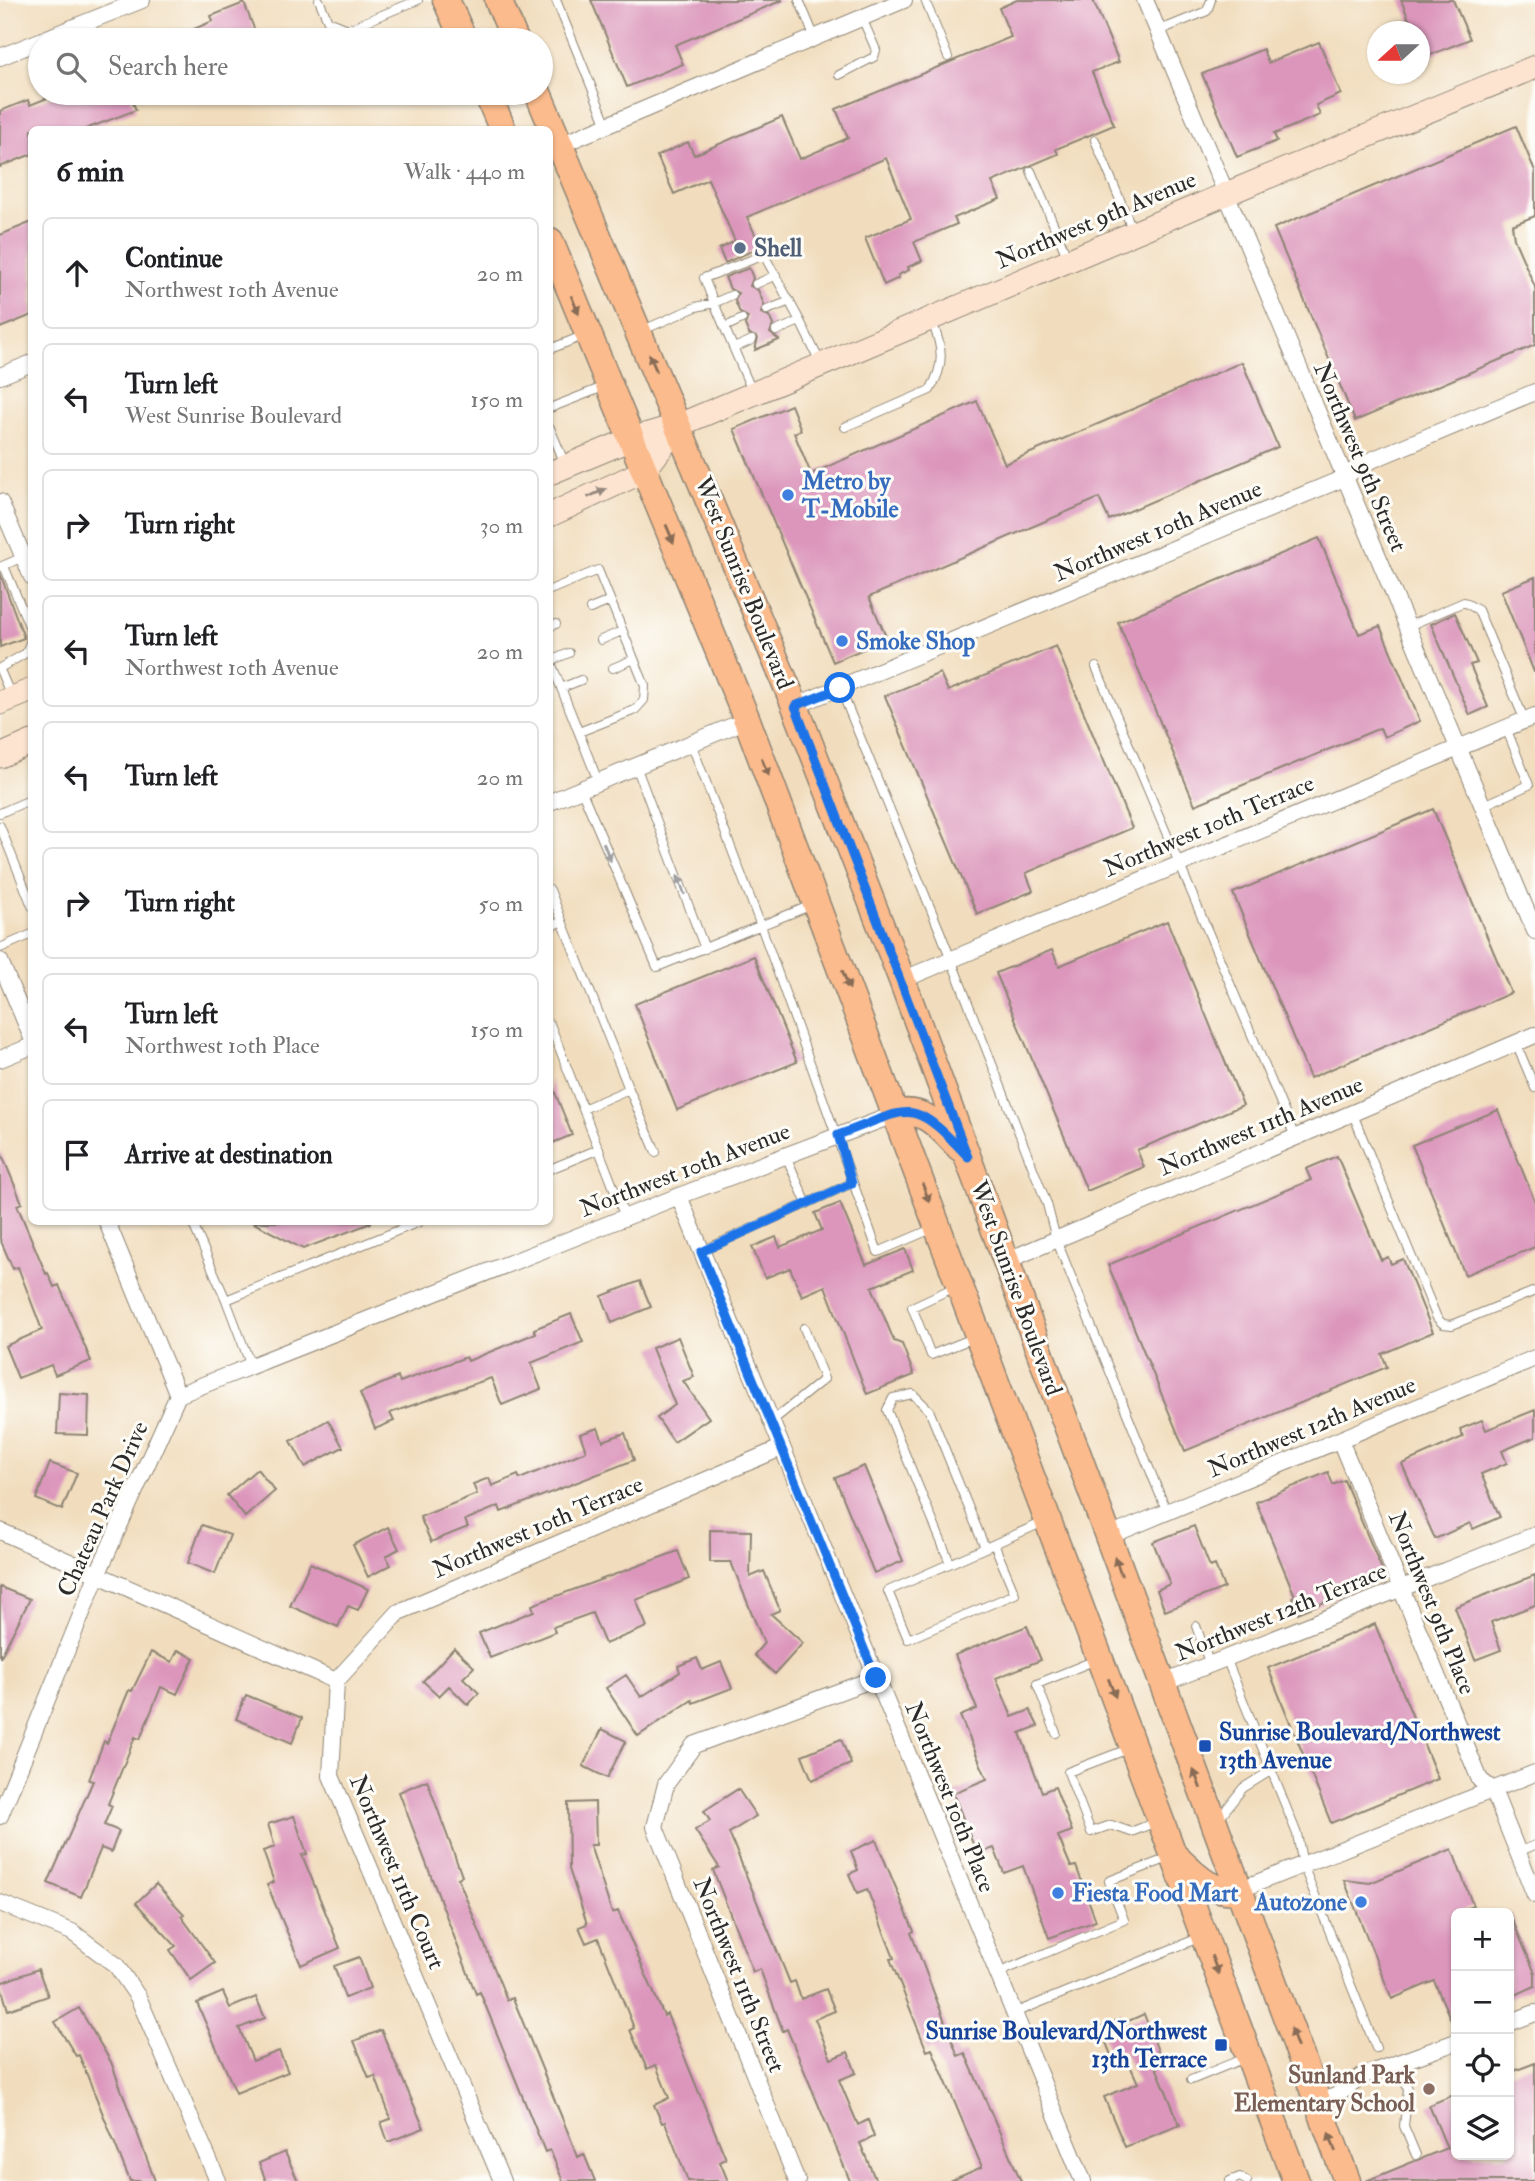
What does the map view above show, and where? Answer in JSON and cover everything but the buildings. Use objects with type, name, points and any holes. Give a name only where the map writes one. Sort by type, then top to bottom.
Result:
[{"type":"main road","points":[[446,0],[459,28]]},
{"type":"main road","points":[[498,0],[510,28]]},
{"type":"main road","name":"Northwest 9th Avenue","points":[[557,469],[631,439],[679,425],[1535,66]]},
{"type":"main road","points":[[492,105],[501,126]]},
{"type":"main road","name":"West Sunrise Boulevard","points":[[543,105],[552,126]]},
{"type":"main road","name":"West Sunrise Boulevard","points":[[553,128],[795,706],[902,981],[1347,2181]]},
{"type":"main road","name":"West Sunrise Boulevard","points":[[553,249],[747,720],[1296,2181]]},
{"type":"main road","points":[[553,514],[644,471],[679,425]]},
{"type":"main road","points":[[0,756],[28,744]]},
{"type":"main road","points":[[897,1114],[911,1110],[923,1114],[938,1125],[968,1157]]},
{"type":"main road","points":[[1174,1855],[1202,1881],[1218,1889],[1239,1890]]},
{"type":"street","points":[[73,28],[142,0]]},
{"type":"street","points":[[560,145],[815,38],[869,10],[904,0]]},
{"type":"street","name":"Northwest 9th Street","points":[[1145,0],[1535,931]]},
{"type":"street","points":[[0,57],[28,46]]},
{"type":"street","points":[[0,376],[28,365]]},
{"type":"street","name":"Northwest 10th Avenue","points":[[795,706],[1344,478],[1362,464],[1535,392]]},
{"type":"street","points":[[0,502],[28,568]]},
{"type":"street","name":"Northwest 10th Terrace","points":[[902,981],[1180,862],[1530,718]]},
{"type":"street","points":[[553,801],[747,720]]},
{"type":"street","points":[[0,961],[28,1028]]},
{"type":"street","name":"Northwest 11th Avenue","points":[[1006,1261],[1535,1035]]},
{"type":"street","points":[[0,1059],[28,1048]]},
{"type":"street","name":"Northwest 10th Avenue","points":[[178,1395],[625,1217],[897,1114]]},
{"type":"street","name":"Northwest 10th Place","points":[[679,1196],[1083,2181]]},
{"type":"street","points":[[113,1226],[178,1395]]},
{"type":"street","name":"Northwest 12th Avenue","points":[[1107,1536],[1535,1358]]},
{"type":"street","name":"Chateau Park Drive","points":[[0,1816],[98,1573],[178,1395]]},
{"type":"street","name":"Northwest 9th Place","points":[[1340,1440],[1480,1780],[1493,1790],[1535,1895]]},
{"type":"street","name":"Northwest 10th Terrace","points":[[336,1681],[399,1612],[781,1448]]},
{"type":"street","points":[[0,1531],[336,1681]]},
{"type":"street","name":"Northwest 12th Terrace","points":[[1161,1684],[1535,1535]]},
{"type":"street","name":"Northwest 11th Street","points":[[797,2181],[655,1827],[666,1784],[694,1745],[876,1678]]},
{"type":"street","name":"Northwest 11th Court","points":[[336,1681],[331,1776],[502,2181]]},
{"type":"street","points":[[1239,1890],[1535,1773]]},
{"type":"street","points":[[0,1903],[72,1932],[116,1965],[138,1997],[218,2181]]},
{"type":"street","points":[[1514,2020],[1535,2013]]},
{"type":"street","points":[[1318,2102],[1336,2096],[1362,2076],[1451,2044]]},
{"type":"lane","points":[[319,0],[328,21],[346,28]]},
{"type":"lane","points":[[350,28],[418,0]]},
{"type":"lane","points":[[556,0],[607,125]]},
{"type":"lane","points":[[799,0],[815,38]]},
{"type":"lane","points":[[925,0],[948,57]]},
{"type":"lane","points":[[1158,31],[1207,11],[1212,0]]},
{"type":"lane","points":[[839,75],[874,57],[876,50],[869,10]]},
{"type":"lane","points":[[1095,140],[1134,233]]},
{"type":"lane","points":[[1031,171],[1068,260]]},
{"type":"lane","points":[[754,394],[704,278],[764,254],[822,365]]},
{"type":"lane","points":[[756,284],[776,275]]},
{"type":"lane","points":[[639,331],[732,295]]},
{"type":"lane","points":[[767,310],[790,300]]},
{"type":"lane","points":[[725,327],[743,319]]},
{"type":"lane","points":[[845,427],[930,390],[943,357],[942,345],[930,319]]},
{"type":"lane","points":[[776,331],[800,321]]},
{"type":"lane","points":[[553,348],[587,334]]},
{"type":"lane","points":[[734,348],[752,340]]},
{"type":"lane","points":[[553,407],[608,384]]},
{"type":"lane","points":[[553,446],[557,469]]},
{"type":"lane","points":[[23,557],[2,566],[28,622]]},
{"type":"lane","points":[[553,589],[598,570],[645,686],[644,701],[635,710],[579,732]]},
{"type":"lane","points":[[590,609],[610,601]]},
{"type":"lane","points":[[1406,627],[1464,602],[1472,605],[1478,610],[1530,718]]},
{"type":"lane","points":[[601,640],[622,631]]},
{"type":"lane","points":[[14,697],[0,669],[26,653],[28,648]]},
{"type":"lane","points":[[553,659],[569,653]]},
{"type":"lane","points":[[613,667],[634,659]]},
{"type":"lane","points":[[1096,667],[1295,1137]]},
{"type":"lane","points":[[553,668],[598,782]]},
{"type":"lane","points":[[561,688],[581,680]]},
{"type":"lane","points":[[840,688],[942,934],[949,960],[1047,1204],[1056,1239],[1167,1512]]},
{"type":"lane","points":[[1482,806],[1529,785],[1506,728]]},
{"type":"lane","points":[[691,743],[838,1135],[852,1183],[878,1252],[939,1227]]},
{"type":"lane","points":[[636,766],[705,949]]},
{"type":"lane","points":[[582,789],[654,964],[661,967],[817,903]]},
{"type":"lane","points":[[0,813],[28,801]]},
{"type":"lane","points":[[0,826],[28,896]]},
{"type":"lane","points":[[553,898],[656,1152]]},
{"type":"lane","points":[[553,926],[562,921]]},
{"type":"lane","points":[[0,948],[28,935]]},
{"type":"lane","points":[[553,1039],[625,1217]]},
{"type":"lane","points":[[1516,1043],[1535,1088]]},
{"type":"lane","points":[[583,1109],[629,1089]]},
{"type":"lane","points":[[1352,1112],[1437,1318],[1443,1324],[1452,1325],[1535,1291]]},
{"type":"lane","points":[[553,1168],[598,1149]]},
{"type":"lane","points":[[786,1156],[807,1204]]},
{"type":"lane","points":[[701,1252],[852,1183]]},
{"type":"lane","points":[[193,1225],[251,1366]]},
{"type":"lane","points":[[226,1300],[412,1225]]},
{"type":"lane","points":[[960,1284],[912,1307],[931,1355],[980,1336]]},
{"type":"lane","points":[[771,1422],[824,1379],[804,1328]]},
{"type":"lane","points":[[950,1563],[887,1410],[893,1398],[913,1394],[929,1410],[985,1548]]},
{"type":"lane","points":[[994,1544],[1015,1594],[908,1639],[888,1591],[1048,1520]]},
{"type":"lane","points":[[1196,1626],[1210,1665]]},
{"type":"lane","points":[[1056,1733],[1037,1685],[1100,1658]]},
{"type":"lane","points":[[1226,1658],[1297,1834],[1303,1865],[1376,2048]]},
{"type":"lane","points":[[1134,1747],[1068,1772],[1091,1832],[1111,1825],[1131,1832],[1161,1820]]},
{"type":"lane","points":[[1214,1826],[1244,1788],[1272,1770]]},
{"type":"lane","points":[[1518,1852],[1535,1845]]},
{"type":"lane","points":[[998,1973],[1124,1920],[1109,1881],[1174,1855]]},
{"type":"lane","points":[[1014,2013],[1204,1935]]},
{"type":"lane","points":[[1191,2080],[1249,2056]]},
{"type":"lane","points":[[1399,2063],[1408,2089],[1404,2126],[1416,2155]]},
{"type":"lane","points":[[1230,2181],[1240,2177],[1247,2181]]},
{"type":"place","name":"Shell","points":[[740,248]]},
{"type":"place","name":"Metro by T-Mobile","points":[[788,495]]},
{"type":"place","name":"Smoke Shop","points":[[842,641]]},
{"type":"place","name":"Sunrise Boulevard/Northwest 13th Avenue","points":[[1205,1746]]},
{"type":"place","name":"Fiesta Food Mart","points":[[1058,1893]]},
{"type":"place","name":"Autozone","points":[[1361,1902]]},
{"type":"place","name":"Sunrise Boulevard/Northwest 13th Terrace","points":[[1221,2045]]},
{"type":"place","name":"Sunland Park Elementary School","points":[[1429,2089]]},
{"type":"route","points":[[840,688],[795,706],[968,1157],[938,1125],[923,1114],[911,1110],[897,1114],[838,1135],[852,1183],[701,1252],[876,1678]]}]
